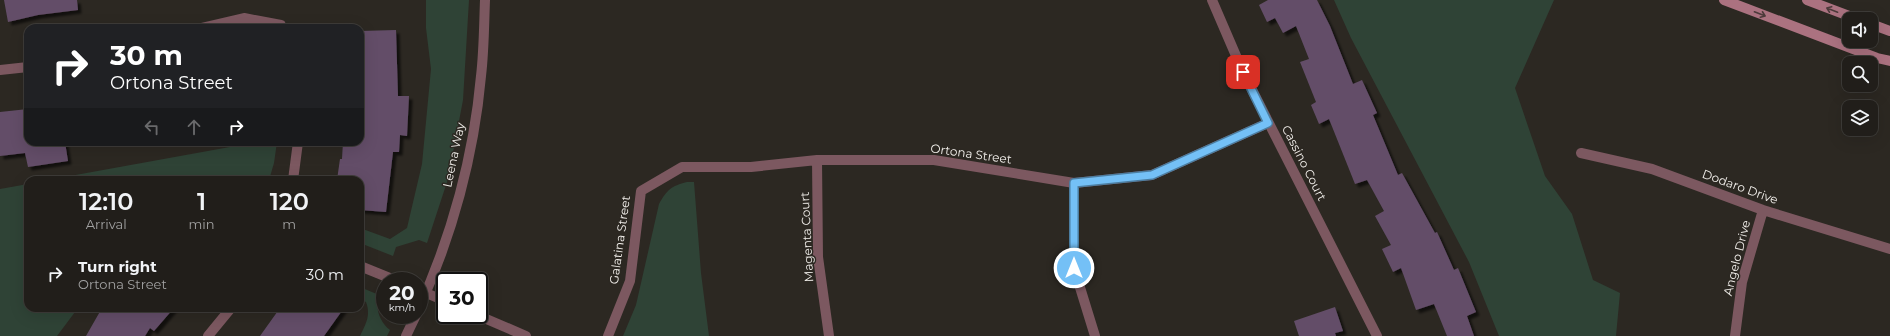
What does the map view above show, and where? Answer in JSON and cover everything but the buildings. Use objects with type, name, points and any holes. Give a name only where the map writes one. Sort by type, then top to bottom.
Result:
[{"type":"main road","points":[[1724,0],[1877,58],[1890,61]]},
{"type":"main road","points":[[1807,0],[1842,13]]},
{"type":"main road","points":[[1878,27],[1890,31]]},
{"type":"street","name":"Leena Way","points":[[428,278],[456,210],[472,144],[481,77],[485,0]]},
{"type":"street","name":"Cassino Court","points":[[1212,0],[1243,72],[1268,123],[1377,336]]},
{"type":"street","points":[[218,24],[244,18],[276,24]]},
{"type":"street","points":[[0,70],[24,67]]},
{"type":"street","name":"Ortona Street","points":[[641,191],[682,167],[751,167],[817,160],[934,160],[1074,183],[1152,175],[1268,123]]},
{"type":"street","points":[[294,176],[297,146]]},
{"type":"street","name":"Dodaro Drive","points":[[1581,153],[1652,169],[1763,210],[1890,248]]},
{"type":"street","name":"Magenta Court","points":[[817,160],[818,257],[829,336]]},
{"type":"street","points":[[1074,183],[1074,268],[1095,336]]},
{"type":"street","name":"Galatina Street","points":[[608,336],[630,281],[641,191]]},
{"type":"street","name":"Angelo Drive","points":[[1735,336],[1742,282],[1763,210]]},
{"type":"street","points":[[364,268],[376,272]]},
{"type":"street","points":[[208,336],[228,312]]},
{"type":"street","points":[[488,320],[526,336]]},
{"type":"street","points":[[406,336],[412,324]]},
{"type":"green space","points":[[426,0],[469,0],[463,100],[448,179],[427,243],[419,240],[396,247],[393,256],[364,245],[364,229],[390,239],[407,228],[422,164],[431,69],[426,28]]},
{"type":"green space","points":[[1334,0],[1554,0],[1515,88],[1545,176],[1572,214],[1593,280],[1620,293],[1616,336],[1499,336],[1469,262],[1351,38]]},
{"type":"green space","points":[[236,146],[276,146],[270,176],[70,176]]},
{"type":"green space","points":[[687,182],[694,182],[701,273],[709,336],[623,336],[636,305],[659,204],[664,195],[670,189]]},
{"type":"green space","points":[[24,185],[24,312],[75,312],[57,336],[0,336],[0,189]]},
{"type":"green space","points":[[364,289],[376,294],[376,324],[384,324],[390,330],[387,336],[360,336],[368,315],[366,302],[364,301]]},
{"type":"route","points":[[1074,268],[1074,183],[1152,175],[1268,123],[1243,72]]}]
